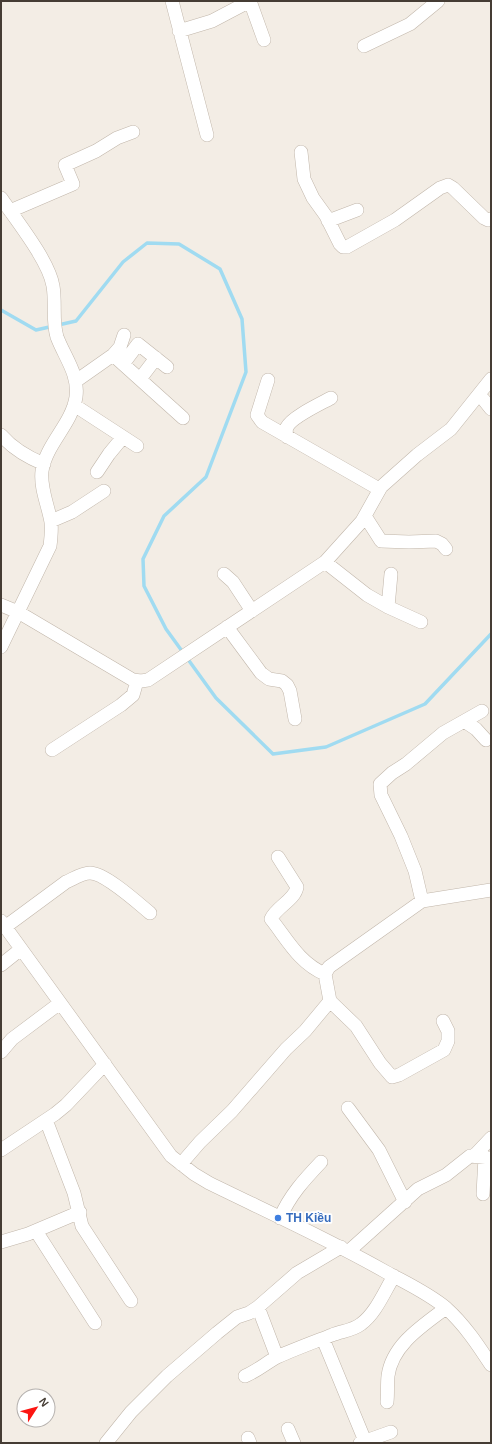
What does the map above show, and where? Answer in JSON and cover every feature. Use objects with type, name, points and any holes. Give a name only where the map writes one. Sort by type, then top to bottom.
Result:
[{"type":"street","points":[[172,1],[207,134]]},
{"type":"street","points":[[179,31],[212,21],[250,1],[264,40]]},
{"type":"street","points":[[364,46],[410,24],[438,1]]},
{"type":"street","points":[[10,211],[73,184],[65,165],[117,138],[133,132]]},
{"type":"street","points":[[301,152],[304,179],[313,198],[343,247],[347,247],[395,220],[440,188],[448,185],[458,192],[484,218],[488,220],[491,219]]},
{"type":"street","points":[[1,198],[34,247],[50,277],[53,286],[56,332],[76,380],[76,398],[71,413],[50,449],[44,464],[42,478],[51,521],[50,546],[1,647]]},
{"type":"street","points":[[328,221],[357,210]]},
{"type":"street","points":[[76,380],[113,355],[120,347],[124,335]]},
{"type":"street","points":[[123,364],[138,344],[167,367]]},
{"type":"street","points":[[113,355],[183,418]]},
{"type":"street","points":[[140,379],[156,358]]},
{"type":"street","points":[[1,605],[18,612],[133,680],[148,680],[252,611],[295,580],[325,562],[362,521],[379,489],[417,455],[451,429],[491,379]]},
{"type":"street","points":[[268,380],[257,415],[262,422],[379,489]]},
{"type":"street","points":[[479,394],[491,409]]},
{"type":"street","points":[[286,437],[287,426],[292,421],[331,398]]},
{"type":"street","points":[[74,405],[137,446]]},
{"type":"street","points":[[1,435],[10,446],[27,457],[44,464]]},
{"type":"street","points":[[96,472],[123,438]]},
{"type":"street","points":[[51,521],[72,512],[104,491]]},
{"type":"street","points":[[364,516],[381,541],[436,541],[442,544],[446,549]]},
{"type":"street","points":[[325,562],[367,595],[388,607],[421,622]]},
{"type":"street","points":[[224,574],[233,582],[252,611]]},
{"type":"street","points":[[388,607],[391,574]]},
{"type":"street","points":[[227,627],[264,676],[287,684],[290,691],[295,718]]},
{"type":"street","points":[[52,750],[121,705],[133,695],[137,681]]},
{"type":"street","points":[[422,901],[415,871],[401,836],[381,795],[380,784],[443,733],[482,711]]},
{"type":"street","points":[[464,721],[476,729],[486,740]]},
{"type":"street","points":[[278,857],[297,887],[292,896],[271,917],[272,920],[299,956],[315,969],[325,974]]},
{"type":"street","points":[[150,913],[114,885],[97,875],[90,873],[66,882],[3,924],[171,1156],[209,1183],[345,1249],[423,1292],[446,1308],[471,1336],[491,1365]]},
{"type":"street","points":[[443,1021],[448,1031],[448,1041],[444,1050],[399,1075],[392,1077],[380,1063],[356,1026],[330,1001],[325,974],[329,967],[422,901],[491,890]]},
{"type":"street","points":[[1,965],[21,949]]},
{"type":"street","points":[[181,1164],[200,1142],[232,1111],[330,1001]]},
{"type":"street","points":[[1,1052],[12,1039],[60,1003]]},
{"type":"street","points":[[1,1150],[66,1105],[105,1064]]},
{"type":"street","points":[[348,1108],[379,1150],[405,1202]]},
{"type":"street","points":[[46,1120],[70,1181],[80,1212],[82,1226],[131,1301]]},
{"type":"street","points":[[484,1194],[483,1157],[491,1138]]},
{"type":"street","points":[[106,1443],[131,1412],[167,1376],[235,1318],[249,1313],[297,1273],[345,1249],[405,1202],[418,1189],[446,1175],[466,1158],[483,1157]]},
{"type":"street","points":[[280,1218],[287,1202],[321,1162]]},
{"type":"street","points":[[1,1242],[36,1231],[80,1212]]},
{"type":"street","points":[[36,1231],[95,1323]]},
{"type":"street","points":[[245,1376],[253,1373],[277,1357],[333,1334],[347,1331],[360,1324],[375,1308],[394,1276]]},
{"type":"street","points":[[258,1306],[277,1357]]},
{"type":"street","points":[[387,1402],[388,1376],[396,1353],[409,1338],[446,1308]]},
{"type":"street","points":[[323,1339],[363,1442],[391,1432]]},
{"type":"street","points":[[288,1429],[294,1443]]},
{"type":"waterway","points":[[1,310],[36,330],[76,321],[123,262],[147,243],[179,244],[220,269],[242,319],[246,372],[206,477],[164,516],[143,559],[144,586],[166,629],[216,698],[273,754],[326,747],[425,704],[491,634]]},
{"type":"place","name":"TH Kiều","points":[[278,1218]]}]
